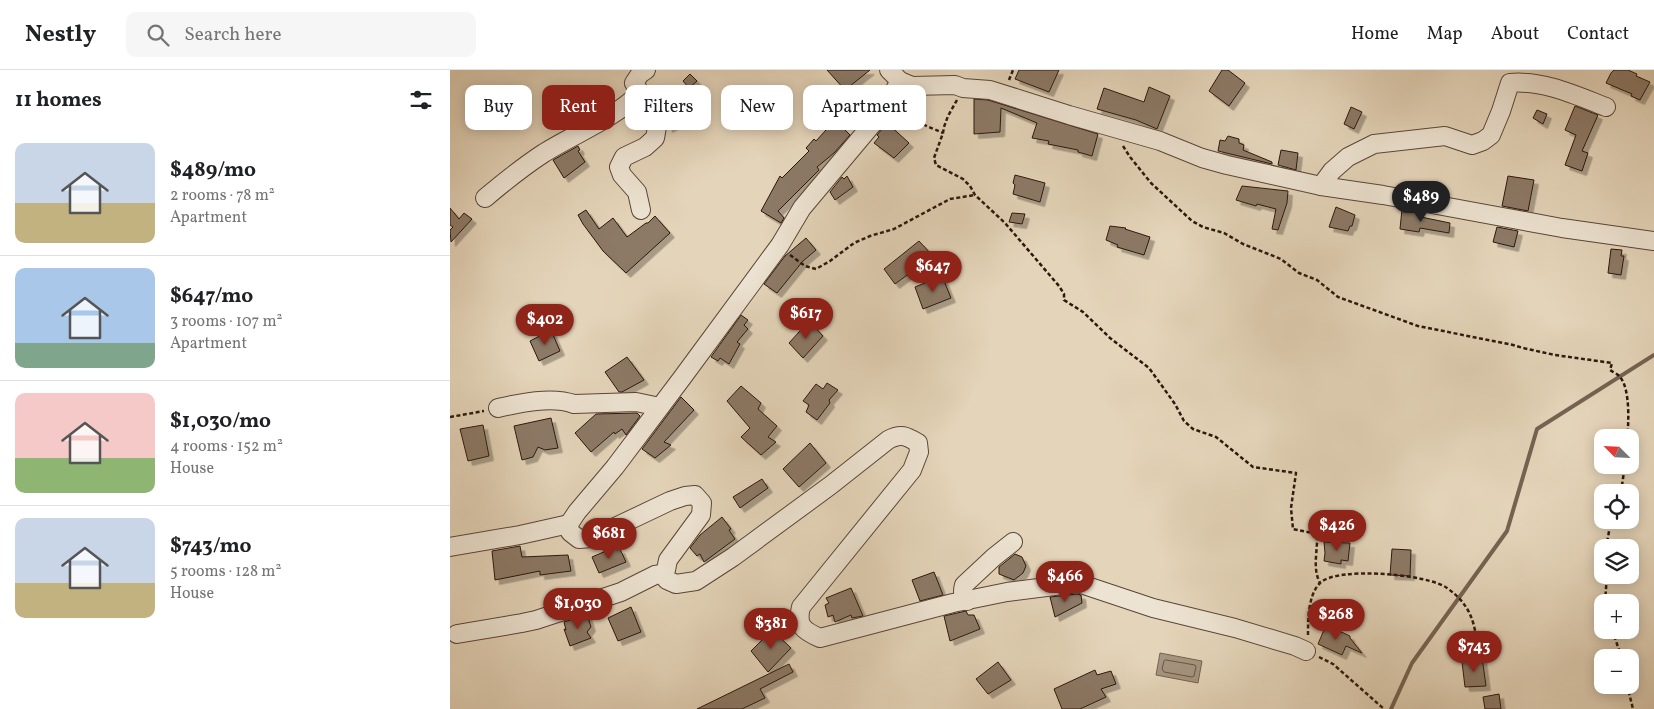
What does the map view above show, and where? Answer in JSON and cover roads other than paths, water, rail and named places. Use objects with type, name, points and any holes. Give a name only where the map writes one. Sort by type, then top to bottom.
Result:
[{"type":"street","points":[[635,85],[634,83],[640,74],[646,70]]},
{"type":"street","points":[[457,634],[536,620],[561,610],[621,592],[662,574],[666,570],[668,560],[701,515],[702,503],[695,494],[670,502],[592,538],[579,539],[570,532],[569,524],[615,467],[780,245],[802,208],[880,115],[898,78],[912,86],[955,85],[963,88],[990,90],[1160,141],[1202,158],[1321,186],[1654,242]]},
{"type":"street","points":[[1321,186],[1332,171],[1348,157],[1374,144],[1445,136],[1472,145],[1483,142],[1491,135],[1510,83],[1520,82],[1544,85],[1606,107]]},
{"type":"street","points":[[485,198],[544,153],[607,119],[625,106]]},
{"type":"street","points":[[641,210],[637,192],[622,175],[619,167],[624,157],[645,147],[655,138],[656,130]]},
{"type":"street","points":[[498,408],[523,402],[566,401],[574,404],[636,402],[660,407]]},
{"type":"street","points":[[662,574],[667,580],[676,584],[696,581],[733,557],[888,440],[896,436],[904,436],[918,443],[919,452],[912,470],[801,607],[799,615],[801,626],[806,632],[820,638],[953,603],[1007,592],[1078,583],[1154,608],[1235,628],[1306,651]]},
{"type":"street","points":[[450,547],[520,535],[569,524]]},
{"type":"street","points":[[967,601],[962,591],[964,585],[1013,542]]},
{"type":"water","points":[[1160,653],[1202,661],[1198,683],[1156,675]]},
{"type":"waterway","points":[[1391,709],[1412,663],[1507,531],[1537,429],[1654,355]]}]
